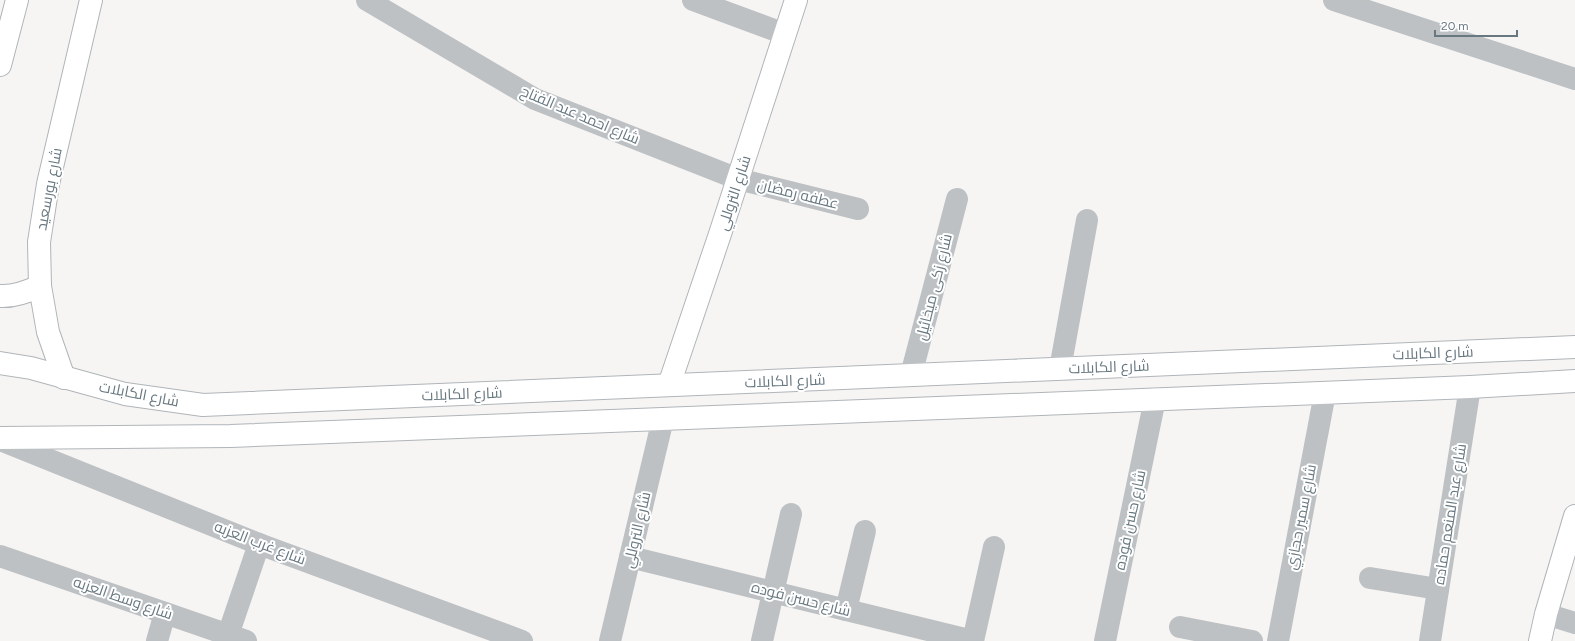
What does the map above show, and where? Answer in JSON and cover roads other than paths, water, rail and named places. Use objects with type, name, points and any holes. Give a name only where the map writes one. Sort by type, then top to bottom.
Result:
[{"type":"main road","points":[[0,65],[17,0]]},
{"type":"main road","name":"شارع بورسعيد","points":[[64,378],[48,332],[40,286],[39,242],[48,184],[91,0]]},
{"type":"main road","name":"شارع التروللي","points":[[669,385],[796,0]]},
{"type":"main road","points":[[0,296],[6,297],[24,293],[40,286]]},
{"type":"main road","name":"شارع الكابلات","points":[[0,363],[31,368],[125,394],[203,405],[1575,347]]},
{"type":"main road","points":[[0,439],[231,436],[1324,393],[1575,381]]},
{"type":"main road","points":[[1540,641],[1546,614],[1575,516]]},
{"type":"street","name":"شارع احمد عبد الفتاح","points":[[367,0],[535,99],[738,179]]},
{"type":"street","points":[[693,0],[785,34]]},
{"type":"street","points":[[1334,0],[1575,79]]},
{"type":"street","name":"عطفه رمضان","points":[[738,179],[858,209]]},
{"type":"street","name":"شارع زكى ميخائيل","points":[[911,375],[957,199]]},
{"type":"street","points":[[1060,369],[1087,220]]},
{"type":"street","name":"شارع عبد المنعم حماده","points":[[1430,641],[1470,387]]},
{"type":"street","name":"شارع سمير حجازي","points":[[1278,641],[1324,393]]},
{"type":"street","name":"شارع حسن فوده","points":[[1105,641],[1155,399]]},
{"type":"street","name":"شارع التروللي","points":[[610,641],[663,419]]},
{"type":"street","name":"شارع غرب العزبه","points":[[0,439],[259,544],[522,641]]},
{"type":"street","points":[[762,641],[791,514]]},
{"type":"street","points":[[846,610],[865,531]]},
{"type":"street","points":[[237,638],[259,544]]},
{"type":"street","points":[[973,641],[994,547]]},
{"type":"street","name":"شارع وسط العزبه","points":[[0,556],[237,638]]},
{"type":"street","name":"شارع حسن فوده","points":[[630,557],[973,641]]},
{"type":"street","points":[[1370,578],[1438,590]]},
{"type":"street","points":[[157,641],[165,612]]},
{"type":"street","points":[[1546,614],[1575,623]]},
{"type":"street","points":[[1180,627],[1252,641]]}]
